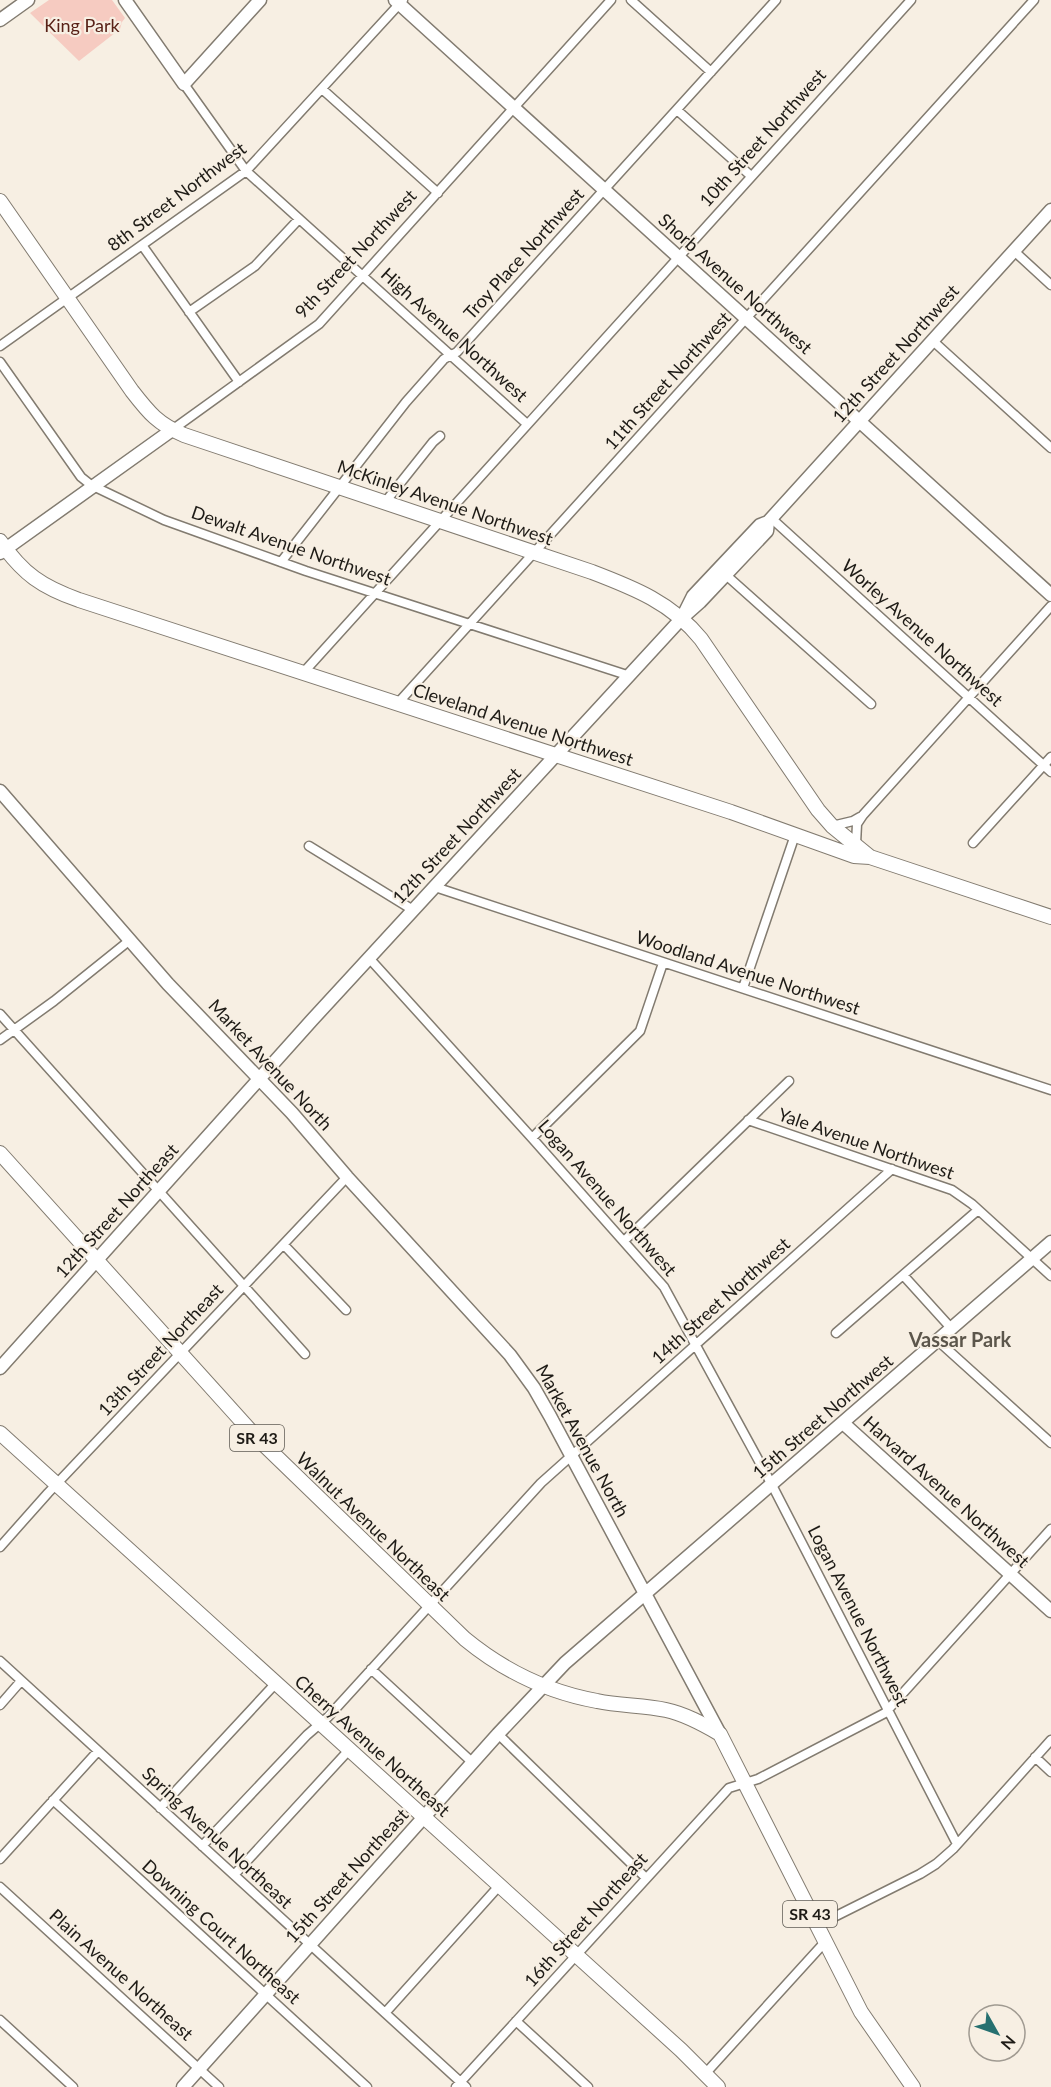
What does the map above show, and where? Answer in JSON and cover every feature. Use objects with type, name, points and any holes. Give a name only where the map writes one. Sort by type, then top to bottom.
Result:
[{"type":"main road","name":"McKinley Avenue Northwest","points":[[0,201],[147,411],[156,420],[172,430],[535,552],[637,589],[655,598],[682,618],[701,639],[807,795],[832,825],[870,857]]},
{"type":"main road","name":"Cleveland Avenue Northwest","points":[[2,547],[29,575],[56,592],[731,812],[854,856],[870,857],[1051,917]]},
{"type":"main road","name":"Walnut Avenue Northeast","points":[[0,1153],[180,1355],[284,1466],[428,1605],[480,1651],[512,1672],[541,1686],[601,1702],[668,1710],[695,1720],[720,1734]]},
{"type":"main road","name":"Cherry Avenue Northeast","points":[[0,1433],[718,2087]]},
{"type":"main road","name":"Market Avenue North","points":[[720,1734],[868,2024],[913,2087]]},
{"type":"street","points":[[0,20],[28,0]]},
{"type":"street","name":"High Avenue Northwest","points":[[124,0],[246,171],[527,424]]},
{"type":"street","points":[[184,84],[260,0]]},
{"type":"street","name":"9th Street Northwest","points":[[2,547],[94,486],[319,324],[611,0]]},
{"type":"street","points":[[631,0],[711,72]]},
{"type":"street","name":"Troy Place Northwest","points":[[281,562],[406,402],[444,359],[457,352],[776,0]]},
{"type":"street","name":"10th Street Northwest","points":[[303,673],[911,0]]},
{"type":"street","name":"11th Street Northwest","points":[[398,703],[1034,0]]},
{"type":"street","name":"Shorb Avenue Northwest","points":[[399,1],[1051,595]]},
{"type":"street","name":"8th Street Northwest","points":[[0,346],[246,171],[399,1]]},
{"type":"street","points":[[322,89],[438,193]]},
{"type":"street","points":[[677,110],[751,177]]},
{"type":"street","name":"12th Street Northwest","points":[[682,618],[693,596],[760,525],[770,520],[1051,210]]},
{"type":"street","points":[[189,312],[255,266],[299,219]]},
{"type":"street","points":[[142,245],[239,381]]},
{"type":"street","points":[[1014,251],[1051,285]]},
{"type":"street","points":[[933,341],[1051,448]]},
{"type":"street","name":"Dewalt Avenue Northwest","points":[[0,362],[81,477],[94,486],[164,520],[281,562],[630,676]]},
{"type":"street","points":[[386,501],[440,436]]},
{"type":"street","name":"12th Street Northwest","points":[[259,1078],[682,618],[767,531],[770,520]]},
{"type":"street","name":"Worley Avenue Northwest","points":[[770,520],[1051,772]]},
{"type":"street","points":[[726,575],[871,705]]},
{"type":"street","points":[[856,844],[856,829],[863,815],[1051,606]]},
{"type":"street","points":[[973,843],[1051,757]]},
{"type":"street","name":"Market Avenue North","points":[[0,791],[168,984],[305,1127],[347,1177],[510,1355],[534,1388],[572,1455],[720,1734]]},
{"type":"street","points":[[832,825],[853,821],[863,815]]},
{"type":"street","points":[[743,988],[795,835]]},
{"type":"street","points":[[309,846],[413,910]]},
{"type":"street","name":"Woodland Avenue Northwest","points":[[435,887],[1051,1090]]},
{"type":"street","points":[[0,1040],[130,940]]},
{"type":"street","name":"Logan Avenue Northwest","points":[[369,958],[664,1287],[772,1485],[957,1844]]},
{"type":"street","points":[[532,1138],[640,1031],[663,963]]},
{"type":"street","points":[[0,1014],[305,1353]]},
{"type":"street","name":"12th Street Northeast","points":[[0,1368],[259,1078]]},
{"type":"street","points":[[624,1240],[789,1081]]},
{"type":"street","name":"Yale Avenue Northwest","points":[[748,1120],[952,1190],[978,1210],[1051,1276]]},
{"type":"street","name":"14th Street Northwest","points":[[202,1846],[307,1734],[328,1717],[541,1483],[892,1169]]},
{"type":"street","name":"13th Street Northeast","points":[[0,1547],[347,1177]]},
{"type":"street","points":[[836,1333],[978,1210]]},
{"type":"street","name":"15th Street Northwest","points":[[646,1594],[1051,1242]]},
{"type":"street","points":[[284,1245],[346,1310]]},
{"type":"street","points":[[903,1275],[951,1328]]},
{"type":"street","points":[[937,1340],[1051,1443]]},
{"type":"street","name":"Harvard Avenue Northwest","points":[[843,1423],[1051,1611]]},
{"type":"street","name":"16th Street Northeast","points":[[460,2085],[729,1788],[758,1779],[888,1711],[1051,1529]]},
{"type":"street","name":"15th Street Northeast","points":[[183,2087],[541,1686],[646,1594]]},
{"type":"street","name":"Spring Avenue Northeast","points":[[0,1662],[385,2013],[460,2085]]},
{"type":"street","points":[[371,1669],[473,1763]]},
{"type":"street","points":[[0,1705],[21,1681]]},
{"type":"street","points":[[160,1808],[276,1683]]},
{"type":"street","points":[[498,1734],[646,1878]]},
{"type":"street","points":[[816,1926],[936,1864],[1051,1740]]},
{"type":"street","points":[[234,1875],[349,1750]]},
{"type":"street","points":[[0,1859],[98,1751]]},
{"type":"street","points":[[1035,1757],[1051,1772]]},
{"type":"street","name":"Downing Court Northeast","points":[[53,1800],[368,2087]]},
{"type":"street","points":[[385,2013],[499,1886]]},
{"type":"street","name":"Plain Avenue Northeast","points":[[0,1887],[219,2087]]},
{"type":"street","points":[[705,2074],[825,1942]]},
{"type":"street","points":[[0,2020],[73,2087]]},
{"type":"street","points":[[516,2021],[588,2087]]},
{"type":"green space","name":"King Park","points":[[49,0],[112,0],[125,18],[120,29],[79,61],[30,13]]},
{"type":"district","name":"Vassar Park","points":[[960,1340]]}]
